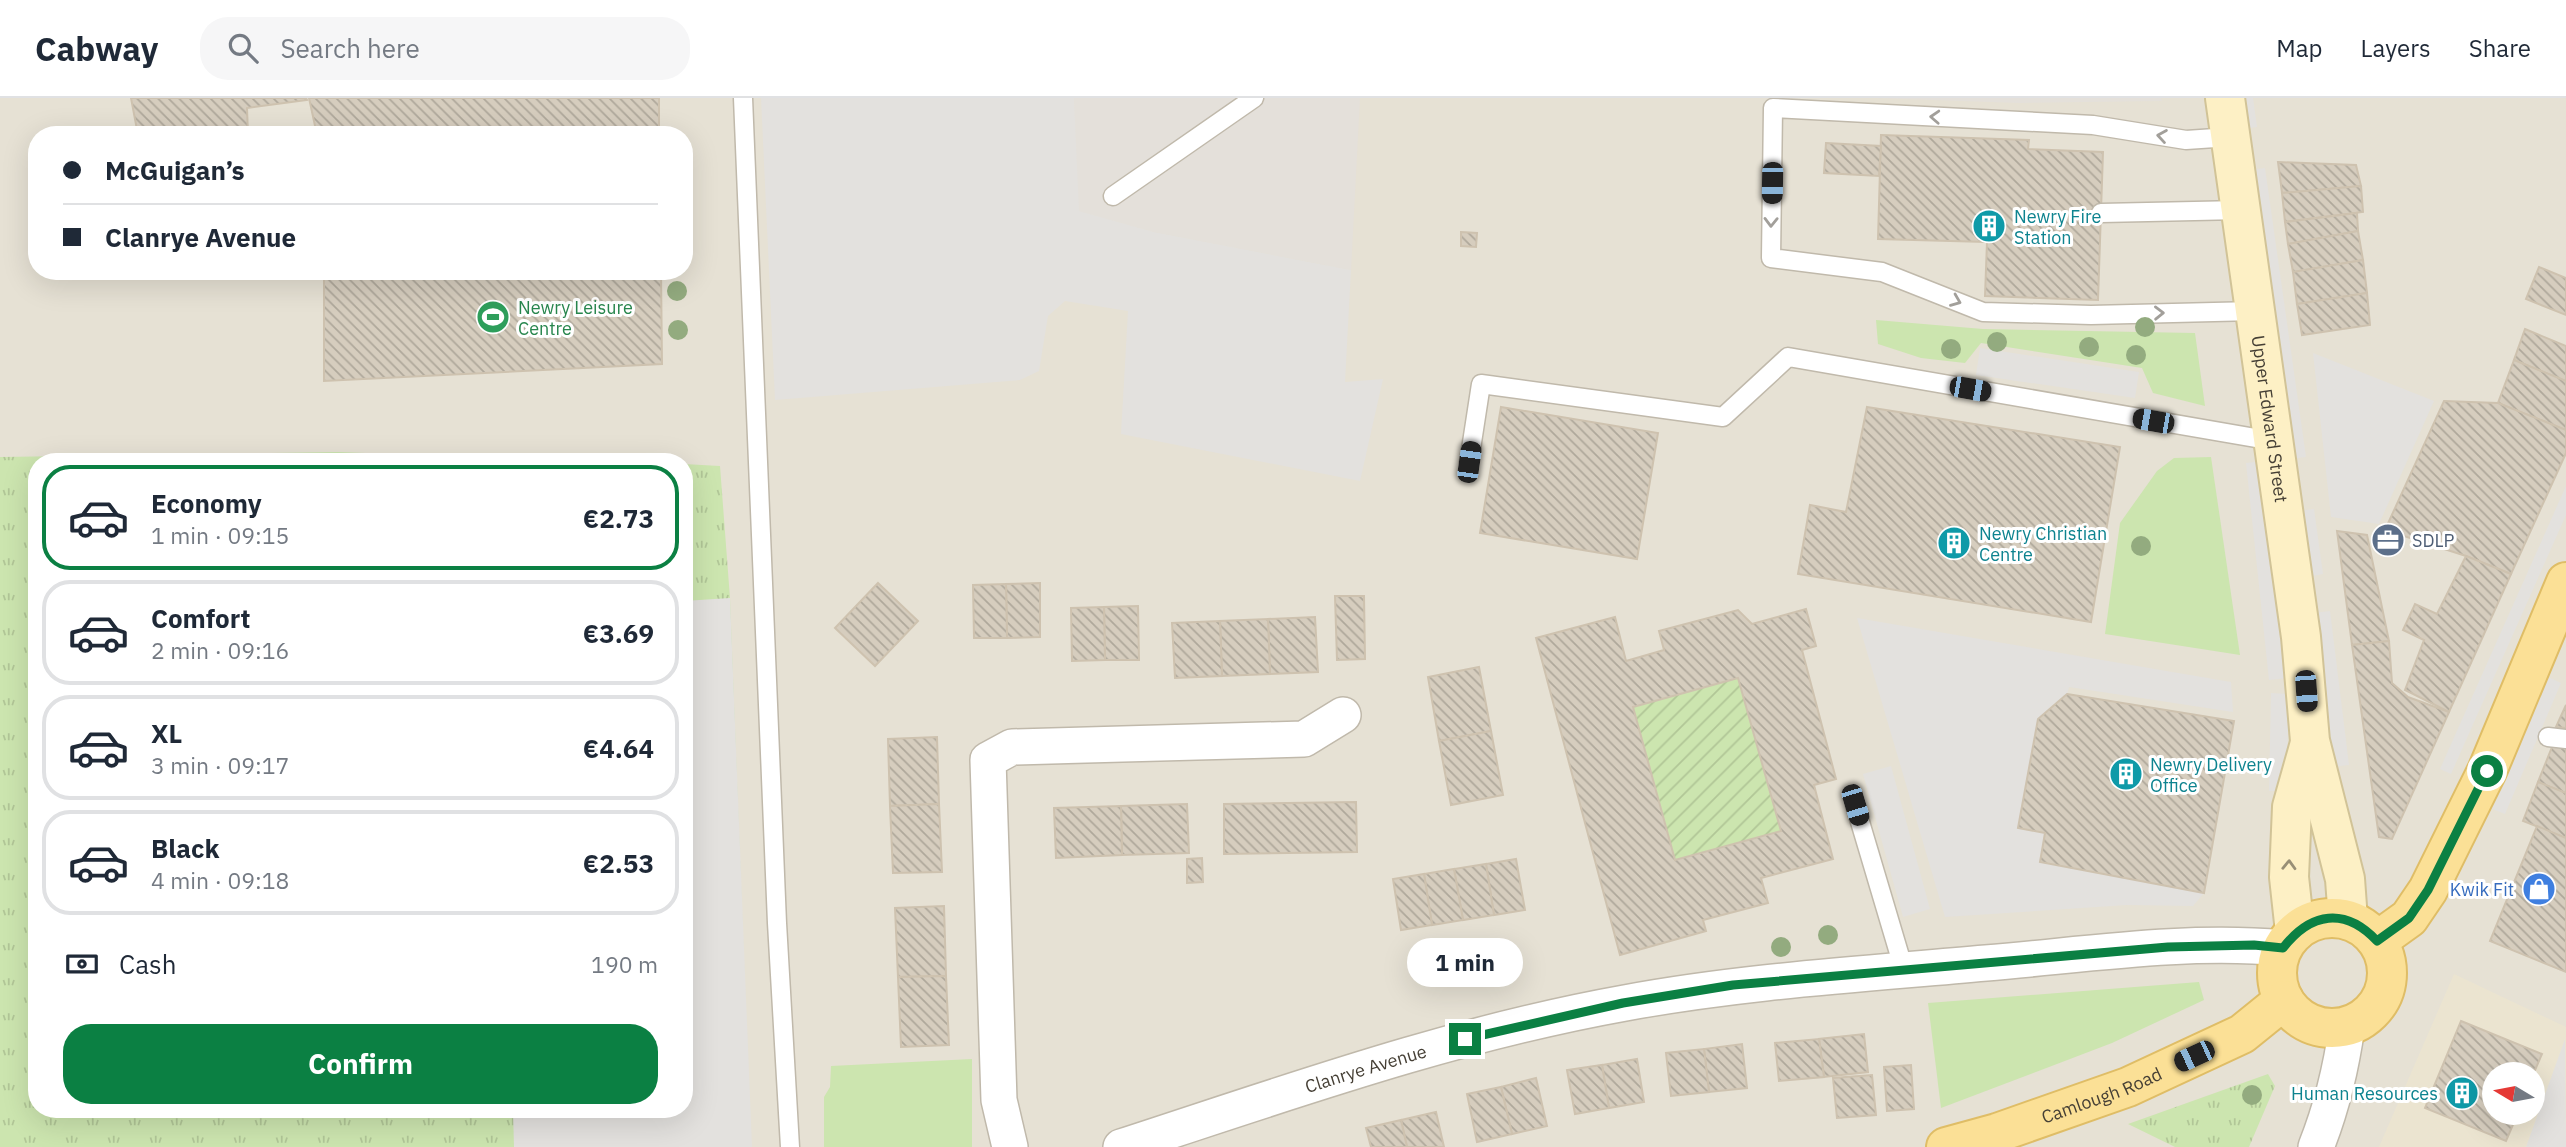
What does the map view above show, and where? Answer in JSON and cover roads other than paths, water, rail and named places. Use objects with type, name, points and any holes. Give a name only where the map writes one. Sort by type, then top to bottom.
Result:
[{"type":"main road","name":"Upper Edward Street","points":[[2225,98],[2301,637],[2310,741],[2344,878],[2363,931]]},
{"type":"main road","points":[[2363,931],[2384,956],[2388,971],[2385,987],[2375,1008],[2365,1017],[2347,1026],[2316,1026],[2302,1020],[2291,1011],[2284,1000],[2277,974],[2278,962],[2289,940],[2308,924],[2323,919],[2363,931],[2409,918],[2428,890],[2487,771],[2566,582]]},
{"type":"main road","name":"Upper Edward Street","points":[[2289,940],[2292,807],[2310,741]]},
{"type":"main road","name":"Camlough Road","points":[[1946,1147],[1997,1133],[2128,1087],[2242,1034],[2284,1000]]},
{"type":"street","points":[[1010,1147],[999,1100],[988,760],[1012,747],[1304,739],[1343,715]]},
{"type":"street","name":"Clanrye Avenue","points":[[1121,1147],[1374,1064],[1488,1033],[1623,1003],[1733,985],[2168,947],[2254,945],[2289,940]]},
{"type":"street","points":[[2316,1147],[2338,1084],[2347,1026]]},
{"type":"lane","points":[[743,98],[779,977],[790,1147]]},
{"type":"lane","points":[[1113,196],[1254,98]]},
{"type":"lane","points":[[2230,137],[2186,140],[2093,125],[1773,108],[1771,258],[1882,272],[1983,312],[2091,315],[2255,311]]},
{"type":"lane","points":[[2101,213],[2241,210]]},
{"type":"lane","points":[[1469,462],[1481,384],[1723,417],[1788,357],[2273,441]]},
{"type":"lane","points":[[1855,805],[1904,970]]},
{"type":"place","name":"Newry Fire Station","points":[[1989,226]]},
{"type":"place","name":"Newry Leisure Centre","points":[[493,317]]},
{"type":"place","name":"SDLP","points":[[2388,540]]},
{"type":"place","name":"Newry Christian Centre","points":[[1954,543]]},
{"type":"place","name":"Newry Delivery Office","points":[[2126,774]]},
{"type":"place","name":"Kwik Fit","points":[[2539,889]]},
{"type":"place","name":"Human Resources","points":[[2462,1093]]}]
